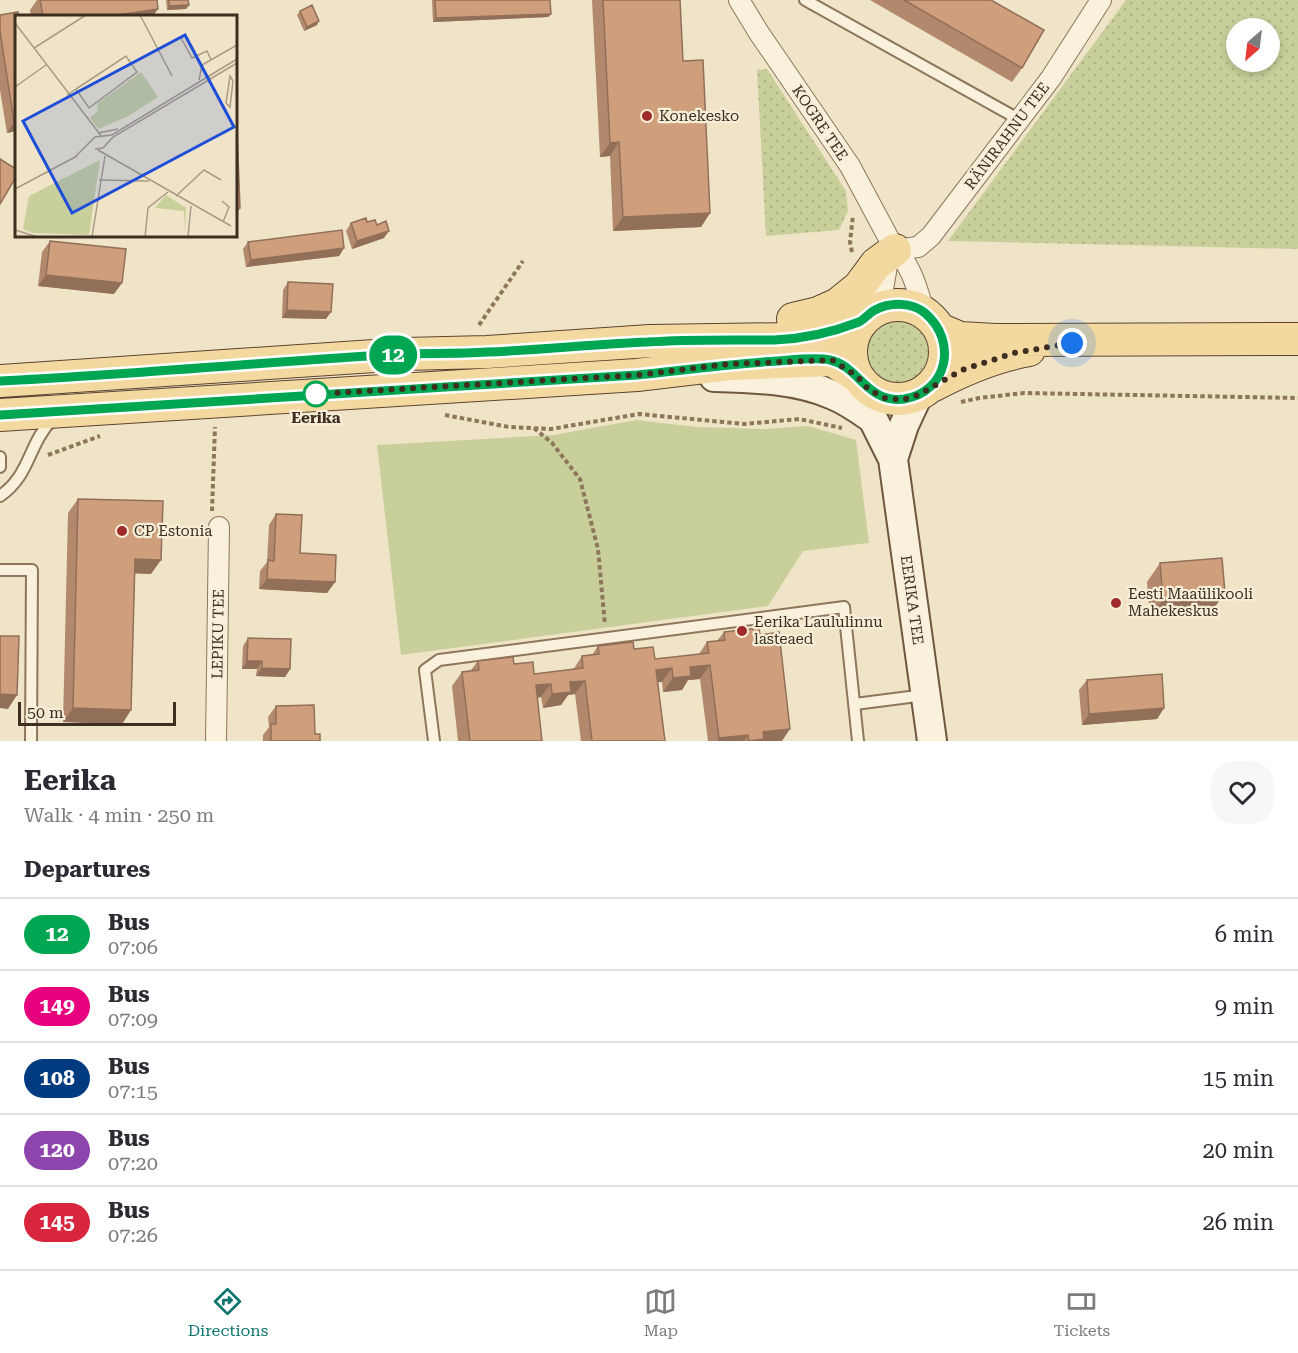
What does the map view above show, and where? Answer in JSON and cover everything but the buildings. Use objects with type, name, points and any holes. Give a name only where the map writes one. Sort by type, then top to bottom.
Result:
[{"type":"main road","points":[[650,341],[790,320],[818,313],[838,304],[859,286],[876,264],[895,250]]},
{"type":"main road","points":[[0,381],[404,354],[487,352],[650,341],[790,339],[868,316],[890,305],[908,305],[960,338],[995,340],[1298,339]]},
{"type":"main road","points":[[857,376],[851,358],[852,338],[868,316]]},
{"type":"main road","points":[[925,391],[943,369],[946,350],[932,321]]},
{"type":"main road","points":[[0,415],[637,375],[730,364],[832,360],[857,376],[868,389],[884,398],[902,400],[925,391],[962,370],[1014,353],[1092,340]]},
{"type":"street","name":"KOGRE TEE","points":[[739,0],[850,166],[895,250],[905,259],[932,321]]},
{"type":"street","name":"RÄNIRAHNU TEE","points":[[895,250],[918,247],[928,239],[1063,62],[1101,0]]},
{"type":"street","points":[[868,316],[884,288],[887,266],[895,250]]},
{"type":"street","points":[[637,375],[734,377],[794,383],[845,400],[875,424]]},
{"type":"street","name":"EERIKA TEE","points":[[857,376],[875,424],[893,459],[932,741]]},
{"type":"street","name":"EERIKA TEE","points":[[893,459],[907,418],[925,391]]},
{"type":"street","name":"LEPIKU TEE","points":[[216,741],[219,527]]},
{"type":"lane","points":[[806,0],[1020,120]]},
{"type":"lane","points":[[0,496],[13,487],[24,471],[44,427],[60,411]]},
{"type":"lane","points":[[0,457],[0,467]]},
{"type":"lane","points":[[0,570],[32,570],[31,741]]},
{"type":"lane","points":[[434,741],[425,670],[438,660],[844,607],[858,741]]},
{"type":"lane","points":[[855,704],[925,695]]},
{"type":"path","points":[[479,325],[523,261]]},
{"type":"path","points":[[958,403],[1024,393],[1298,398]]},
{"type":"path","points":[[436,416],[448,415],[509,427],[551,429],[639,414],[744,424],[799,418],[856,432],[875,424]]},
{"type":"path","points":[[215,427],[212,517],[219,527]]},
{"type":"path","points":[[204,428],[224,427]]},
{"type":"path","points":[[534,428],[552,443],[580,479],[598,549],[607,638]]},
{"type":"path","points":[[29,458],[40,458],[99,436],[111,435]]},
{"type":"green space","points":[[1126,0],[1298,0],[1298,249],[948,241]]},
{"type":"green space","points":[[767,69],[846,191],[848,211],[839,230],[766,236],[757,70]]},
{"type":"green space","points":[[890,321],[902,321],[919,330],[926,341],[928,353],[926,365],[919,376],[902,385],[890,385],[878,380],[869,371],[864,359],[864,347],[869,335],[878,326]]},
{"type":"green space","points":[[636,420],[697,427],[765,429],[808,426],[856,440],[869,543],[803,551],[768,606],[401,655],[377,445],[554,435]]},
{"type":"bus line","name":"12","points":[[0,381],[404,354],[487,352],[650,341],[790,339],[862,321],[874,310],[890,305],[908,305],[924,311],[941,330],[946,350],[943,369],[932,386],[918,395],[902,400],[884,398],[868,389],[857,376],[832,360],[792,360],[730,364],[637,375],[0,415]]},
{"type":"place","name":"Konekesko","points":[[647,116]]},
{"type":"place","name":"Eerika","points":[[316,394]]},
{"type":"place","name":"CP Estonia","points":[[122,531]]},
{"type":"place","name":"Eesti Maaülikooli Mahekeskus","points":[[1116,603]]},
{"type":"place","name":"Eerika Laululinnu lasteaed","points":[[742,631]]},
{"type":"route","points":[[316,394],[637,375],[730,364],[832,360],[857,376],[868,389],[884,398],[902,400],[918,395],[962,370],[1014,353],[1072,343]]}]
